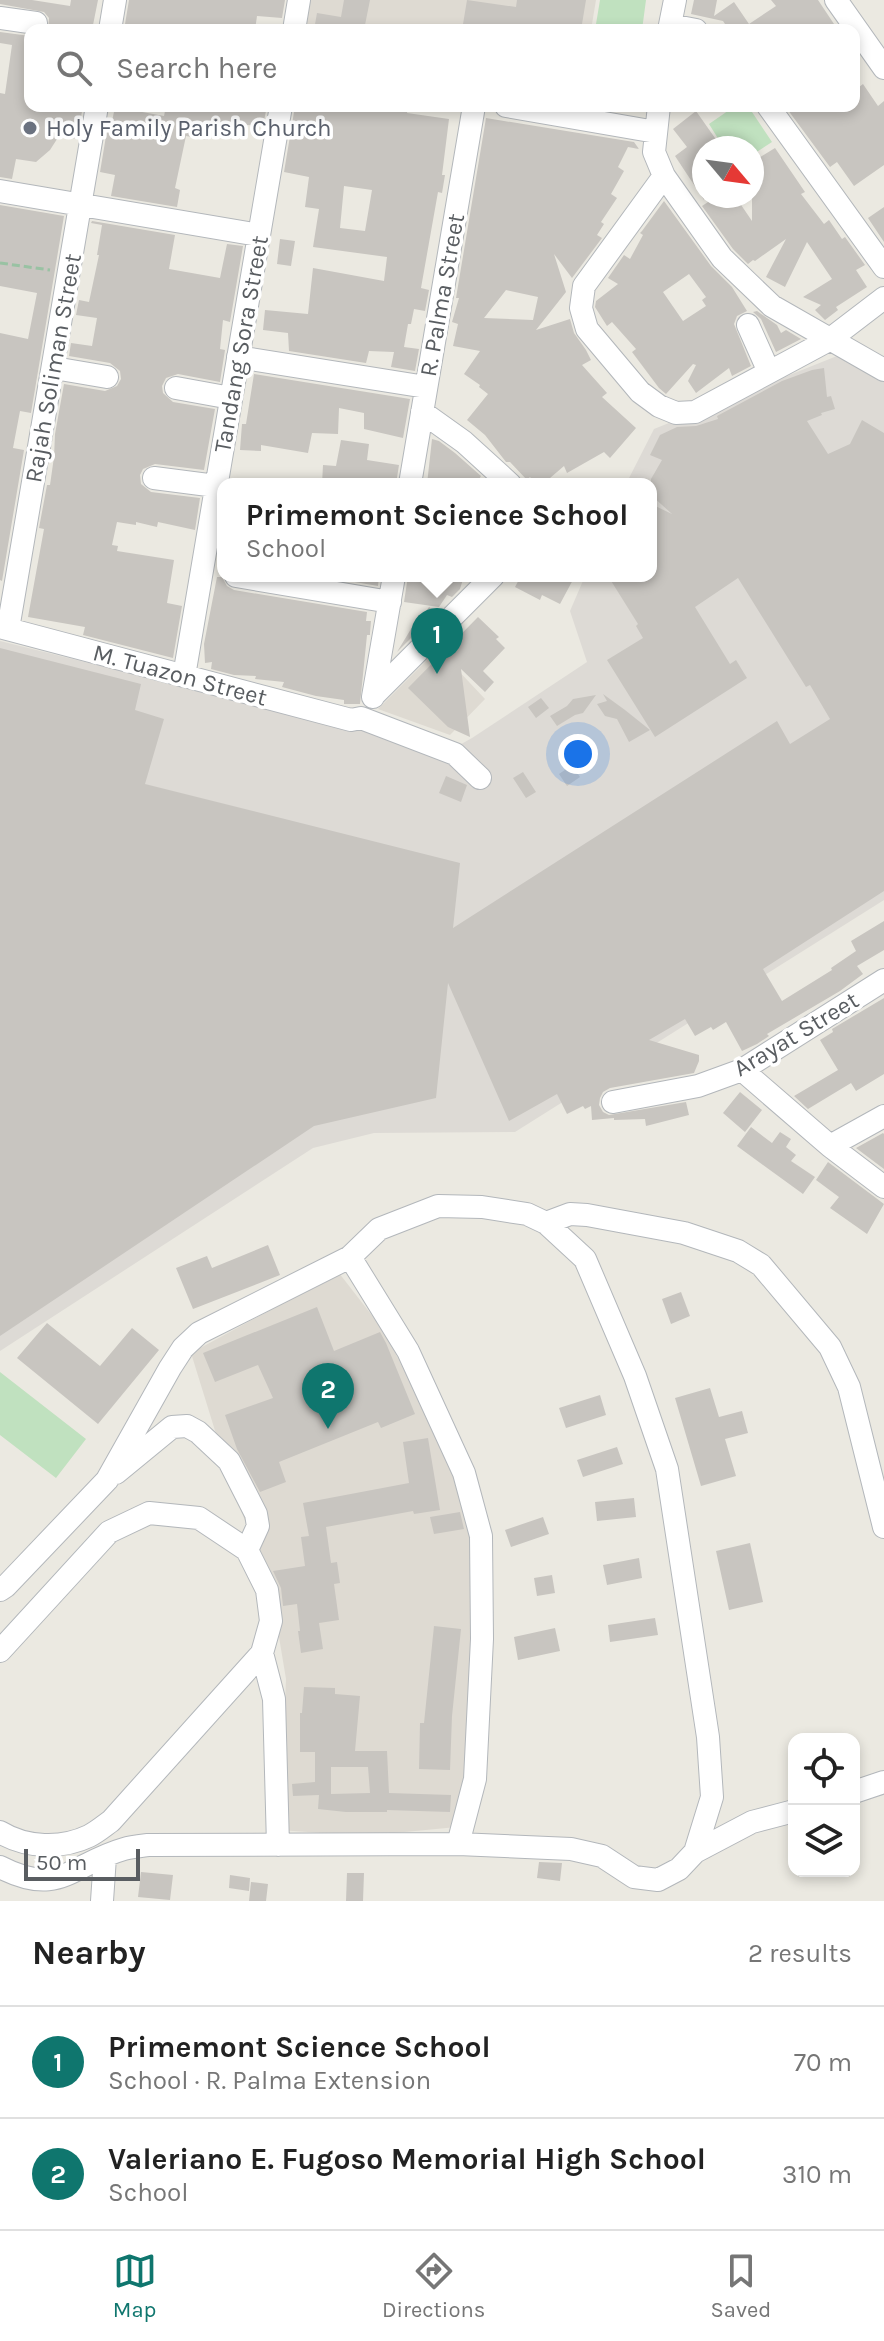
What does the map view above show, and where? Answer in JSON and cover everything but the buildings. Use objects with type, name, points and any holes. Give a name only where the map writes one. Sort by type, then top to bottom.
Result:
[{"type":"street","points":[[111,24],[115,0]]},
{"type":"street","points":[[295,24],[299,0]]},
{"type":"street","points":[[670,24],[675,0]]},
{"type":"street","points":[[836,0],[853,24]]},
{"type":"street","points":[[0,18],[36,23]]},
{"type":"street","points":[[860,34],[884,68]]},
{"type":"street","name":"Rajah Soliman Street","points":[[4,628],[54,368],[96,112]]},
{"type":"street","name":"Tandang Sora Street","points":[[217,478],[280,112]]},
{"type":"street","name":"R. Palma Street","points":[[411,478],[473,112]]},
{"type":"street","points":[[541,112],[656,132]]},
{"type":"street","points":[[658,112],[654,152],[664,176],[722,258],[772,306],[884,370]]},
{"type":"street","points":[[772,112],[884,267]]},
{"type":"street","points":[[664,176],[584,286],[581,308],[587,329],[640,392],[659,406],[676,413],[695,412],[829,340],[884,298]]},
{"type":"street","points":[[0,191],[259,235]]},
{"type":"street","points":[[748,325],[769,372]]},
{"type":"street","points":[[238,357],[426,387]]},
{"type":"street","points":[[54,368],[107,377]]},
{"type":"street","points":[[176,388],[231,398]]},
{"type":"street","points":[[422,412],[464,442],[503,478]]},
{"type":"street","points":[[154,478],[216,486]]},
{"type":"street","name":"Tandang Sora Street","points":[[184,676],[212,572],[217,480]]},
{"type":"street","points":[[272,582],[390,602]]},
{"type":"street","points":[[375,694],[393,582]]},
{"type":"street","points":[[361,718],[375,694],[487,582]]},
{"type":"street","name":"M. Tuazon Street","points":[[4,628],[351,720],[361,718],[455,754],[480,778]]},
{"type":"street","name":"Arayat Street","points":[[613,1102],[698,1086],[742,1070],[884,980]]},
{"type":"street","points":[[742,1070],[830,1146],[884,1187]]},
{"type":"street","points":[[830,1146],[884,1116]]},
{"type":"street","points":[[107,1480],[170,1368],[183,1348],[199,1333],[350,1257],[379,1229],[438,1206],[482,1207],[527,1214],[546,1223],[585,1259],[635,1376],[667,1469],[708,1737],[712,1797],[695,1852]]},
{"type":"street","points":[[546,1223],[570,1214],[684,1233],[738,1251],[761,1265],[830,1347],[849,1387],[884,1527]]},
{"type":"street","points":[[350,1257],[408,1351],[464,1473],[481,1536],[482,1639],[475,1779],[458,1844]]},
{"type":"street","points":[[0,1590],[107,1480],[172,1427],[187,1426],[198,1432],[229,1461],[256,1514],[258,1526],[247,1550]]},
{"type":"street","points":[[0,1651],[109,1532],[149,1513],[199,1518],[247,1550],[267,1590],[271,1621],[262,1653],[111,1821],[90,1836],[59,1845],[22,1841],[0,1832]]},
{"type":"street","points":[[262,1653],[274,1699],[278,1845]]},
{"type":"street","points":[[860,1790],[884,1782]]},
{"type":"street","points":[[0,1867],[19,1876],[43,1880],[66,1876],[124,1849],[148,1845],[458,1844],[571,1849],[602,1856],[634,1877],[658,1880],[679,1869],[695,1852],[752,1822],[788,1813]]},
{"type":"street","points":[[102,1901],[105,1857]]},
{"type":"path","points":[[0,263],[69,273]]},
{"type":"shaded area","points":[[306,0],[596,0],[592,24],[301,24]]},
{"type":"shaded area","points":[[837,356],[884,369],[884,900],[515,1132],[374,1133],[313,1148],[0,1351],[0,641],[447,752],[587,662],[570,611],[582,582],[657,582],[657,478],[629,478],[654,429]]},
{"type":"shaded area","points":[[438,649],[485,699],[450,735],[378,709]]},
{"type":"shaded area","points":[[339,1273],[384,1331],[464,1500],[476,1537],[468,1735],[457,1827],[363,1836],[280,1830],[286,1679],[271,1589],[234,1492],[191,1353]]},
{"type":"green space","points":[[600,0],[646,0],[643,24],[596,24]]},
{"type":"green space","points":[[726,112],[752,112],[772,142],[764,147],[764,136],[716,136],[709,124]]},
{"type":"green space","points":[[0,1372],[86,1439],[56,1478],[0,1435]]},
{"type":"place","name":"Holy Family Parish Church","points":[[30,128]]},
{"type":"place","name":"Primemont Science School","points":[[437,674]]},
{"type":"place","name":"Valeriano E. Fugoso Memorial High School","points":[[328,1429]]}]
